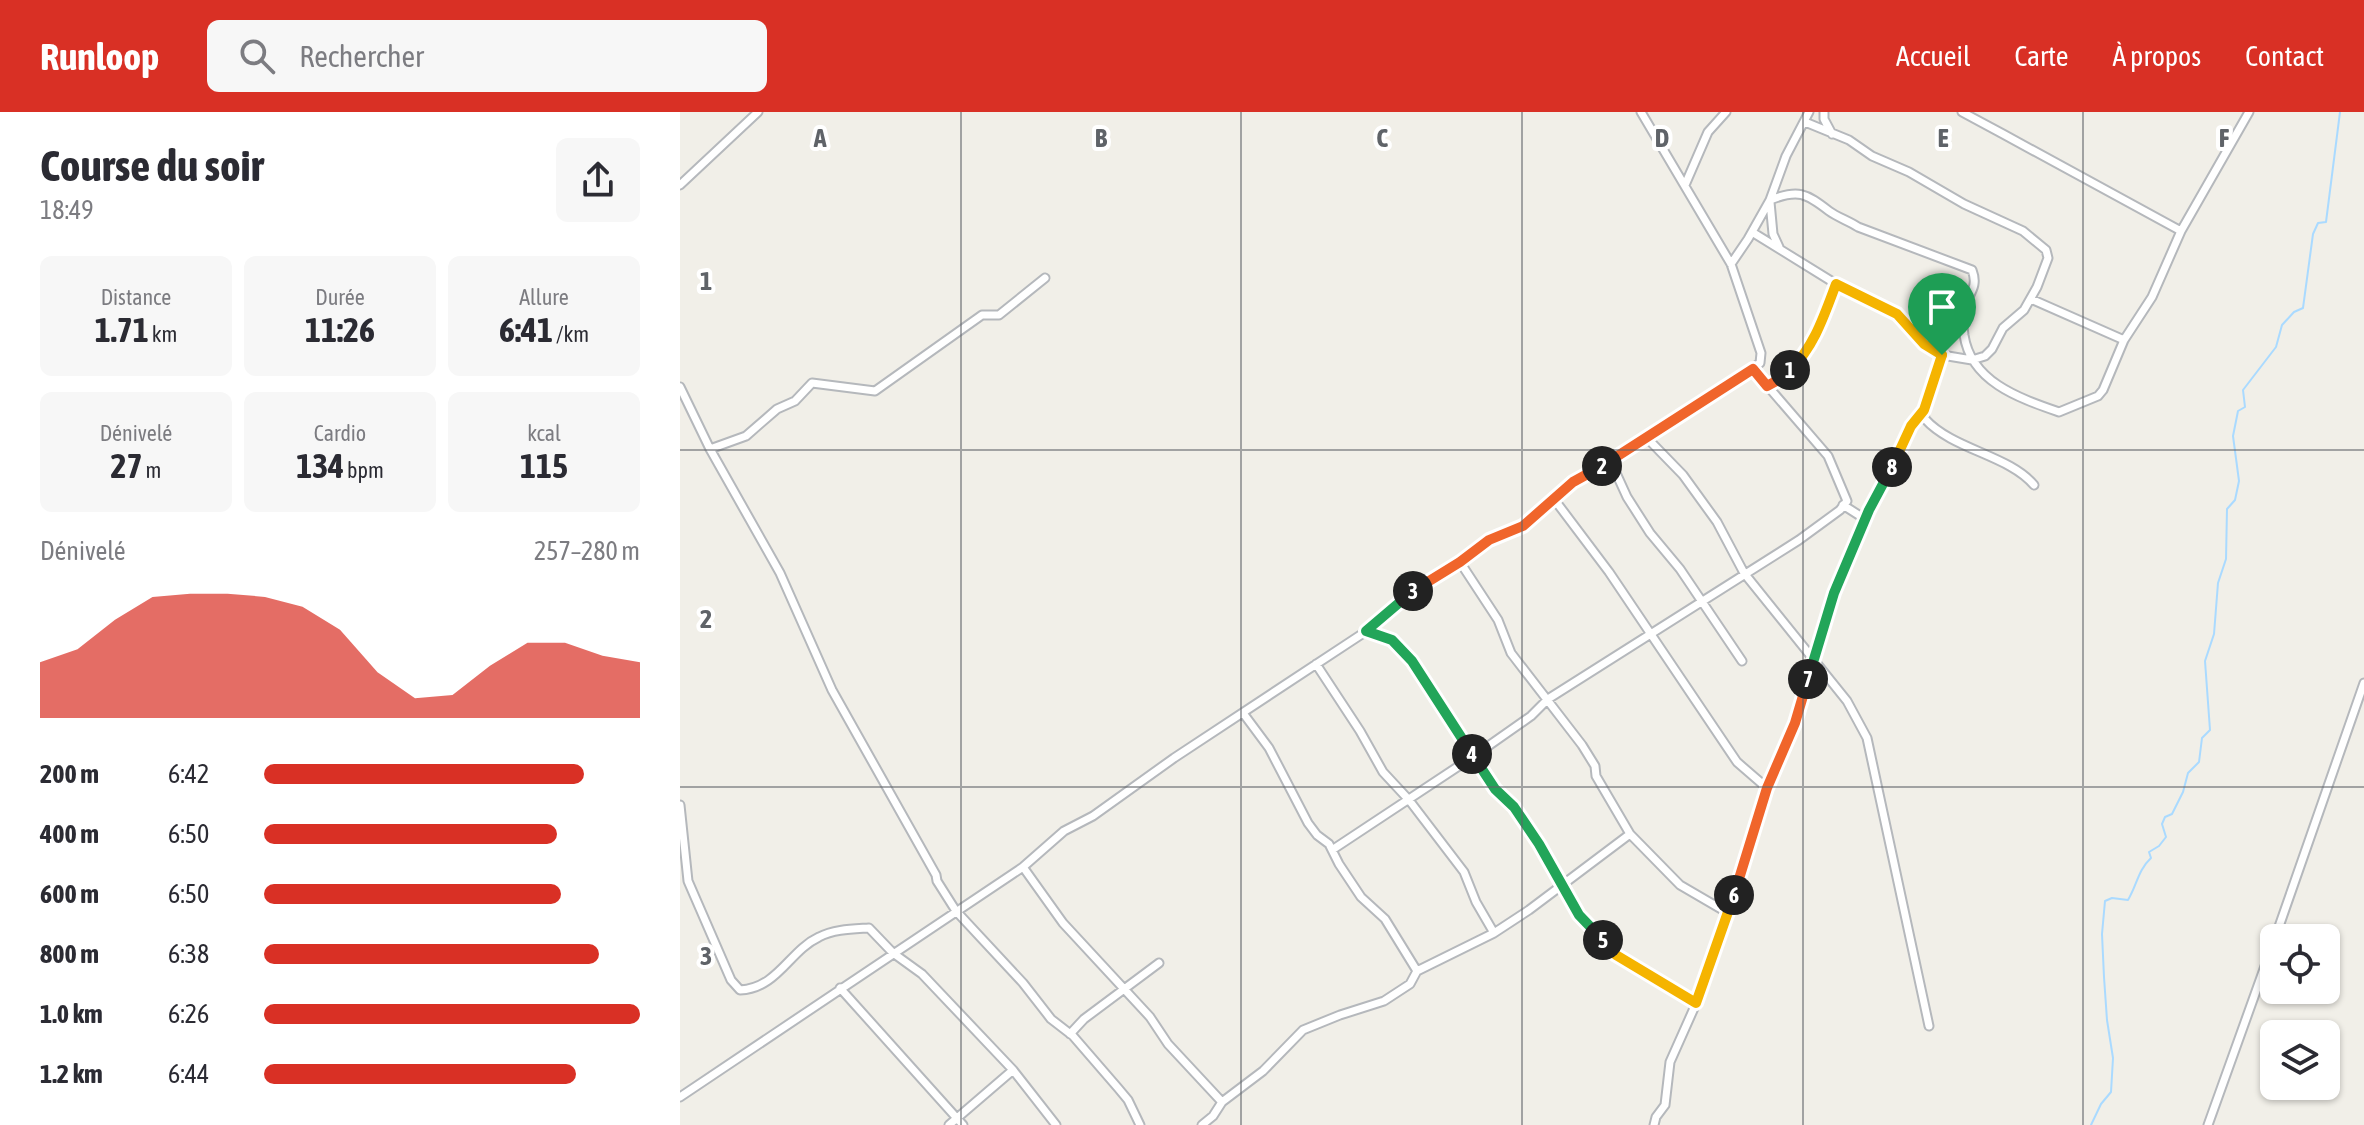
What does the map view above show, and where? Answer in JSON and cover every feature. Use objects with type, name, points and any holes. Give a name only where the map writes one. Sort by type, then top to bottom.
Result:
[{"type":"street","points":[[680,185],[758,112]]},
{"type":"street","points":[[680,1097],[1023,867],[1064,831],[1093,816],[1366,631],[1411,592],[1489,540],[1523,526],[1573,482],[1648,439],[1760,363],[1761,353],[1731,264],[1641,112]]},
{"type":"street","points":[[1685,185],[1708,132],[1726,112]]},
{"type":"street","points":[[1731,264],[1770,200],[1786,156],[1809,112]]},
{"type":"street","points":[[1824,112],[1832,134]]},
{"type":"street","points":[[1962,112],[2058,161],[2075,174],[2181,231]]},
{"type":"street","points":[[1770,200],[1787,193],[1804,194],[1821,203],[1832,214],[1858,227],[1972,270],[1974,290],[1963,310],[1966,348],[1972,360],[2002,390],[2059,412],[2098,396],[2124,340],[2152,297],[2181,231],[2249,112]]},
{"type":"street","points":[[1752,232],[1836,284],[1897,314],[1924,344],[1942,355],[1972,360],[1985,356],[2003,328],[2019,315],[2031,299],[2048,258],[2043,247],[2008,223],[1973,209],[1909,172],[1805,122]]},
{"type":"street","points":[[1770,200],[1769,215],[1779,247]]},
{"type":"street","points":[[710,449],[746,436],[777,409],[795,401],[812,383],[875,391],[982,315],[999,315],[1045,278]]},
{"type":"street","points":[[1767,386],[1780,379],[1804,357],[1836,284]]},
{"type":"street","points":[[2031,299],[2124,340]]},
{"type":"street","points":[[1654,1125],[1665,1105],[1670,1062],[1696,1003],[1767,788],[1795,723],[1834,593],[1865,519],[1911,426],[1924,410],[1942,355]]},
{"type":"street","points":[[1332,850],[1474,756],[1531,716],[1548,699],[1799,540],[1847,501],[1828,456],[1753,369]]},
{"type":"street","points":[[680,387],[710,449],[762,537],[832,690],[910,826],[937,881],[956,911],[1023,983],[1051,1019],[1070,1034],[1128,1100],[1140,1125]]},
{"type":"street","points":[[1924,410],[1925,419],[1930,424],[1980,454],[2025,474],[2034,485]]},
{"type":"street","points":[[1648,439],[1683,475],[1717,522],[1744,573],[1847,701],[1867,738],[1929,1026]]},
{"type":"street","points":[[1611,462],[1627,497],[1650,533],[1680,569],[1742,661]]},
{"type":"street","points":[[1554,499],[1609,572],[1737,762],[1767,788]]},
{"type":"street","points":[[1843,505],[1865,519]]},
{"type":"street","points":[[1460,562],[1498,620],[1511,653],[1595,766],[1596,776],[1630,834],[1680,885],[1728,913]]},
{"type":"street","points":[[1366,631],[1392,640],[1412,661],[1495,789],[1514,807],[1579,915],[1616,955],[1696,1003]]},
{"type":"street","points":[[1316,664],[1383,772],[1409,800],[1464,872],[1476,902],[1494,933]]},
{"type":"street","points":[[2279,924],[2364,683]]},
{"type":"street","points":[[1243,713],[1269,748],[1308,823],[1332,850],[1361,897],[1385,919],[1417,971]]},
{"type":"street","points":[[680,805],[688,881],[731,980],[740,990],[758,989],[817,937],[847,929],[869,928],[893,953],[922,974],[1013,1070],[1056,1125]]},
{"type":"street","points":[[1202,1125],[1222,1102],[1263,1071],[1303,1030],[1384,1001],[1410,984],[1417,971],[1494,933],[1630,834]]},
{"type":"street","points":[[1023,867],[1063,923],[1150,1017],[1168,1044],[1222,1102]]},
{"type":"street","points":[[1070,1034],[1084,1019],[1159,963]]},
{"type":"street","points":[[2208,1125],[2260,978]]},
{"type":"street","points":[[840,988],[960,1122]]},
{"type":"street","points":[[949,1125],[960,1122],[1013,1070]]},
{"type":"waterway","points":[[2091,1125],[2111,1092],[2113,1058],[2107,1020],[2102,934],[2105,901],[2112,898],[2128,900],[2140,873],[2151,858],[2149,852],[2166,837],[2162,824],[2165,817],[2172,814],[2188,773],[2199,762],[2202,738],[2210,730],[2205,661],[2214,634],[2218,583],[2226,559],[2227,509],[2235,500],[2239,481],[2233,436],[2238,411],[2245,407],[2243,390],[2276,347],[2282,325],[2294,312],[2303,308],[2313,234],[2318,223],[2326,222],[2340,112]]},
{"type":"route","points":[[1836,284],[1897,314],[1924,344],[1942,355],[1924,410],[1903,440],[1834,593],[1795,723],[1767,788],[1696,1003],[1616,955],[1579,915],[1539,844],[1514,807],[1495,789],[1412,661],[1392,640],[1366,631],[1411,592],[1489,540],[1523,526],[1573,482],[1648,439],[1753,369],[1767,386],[1780,379],[1804,357],[1836,284]]}]
